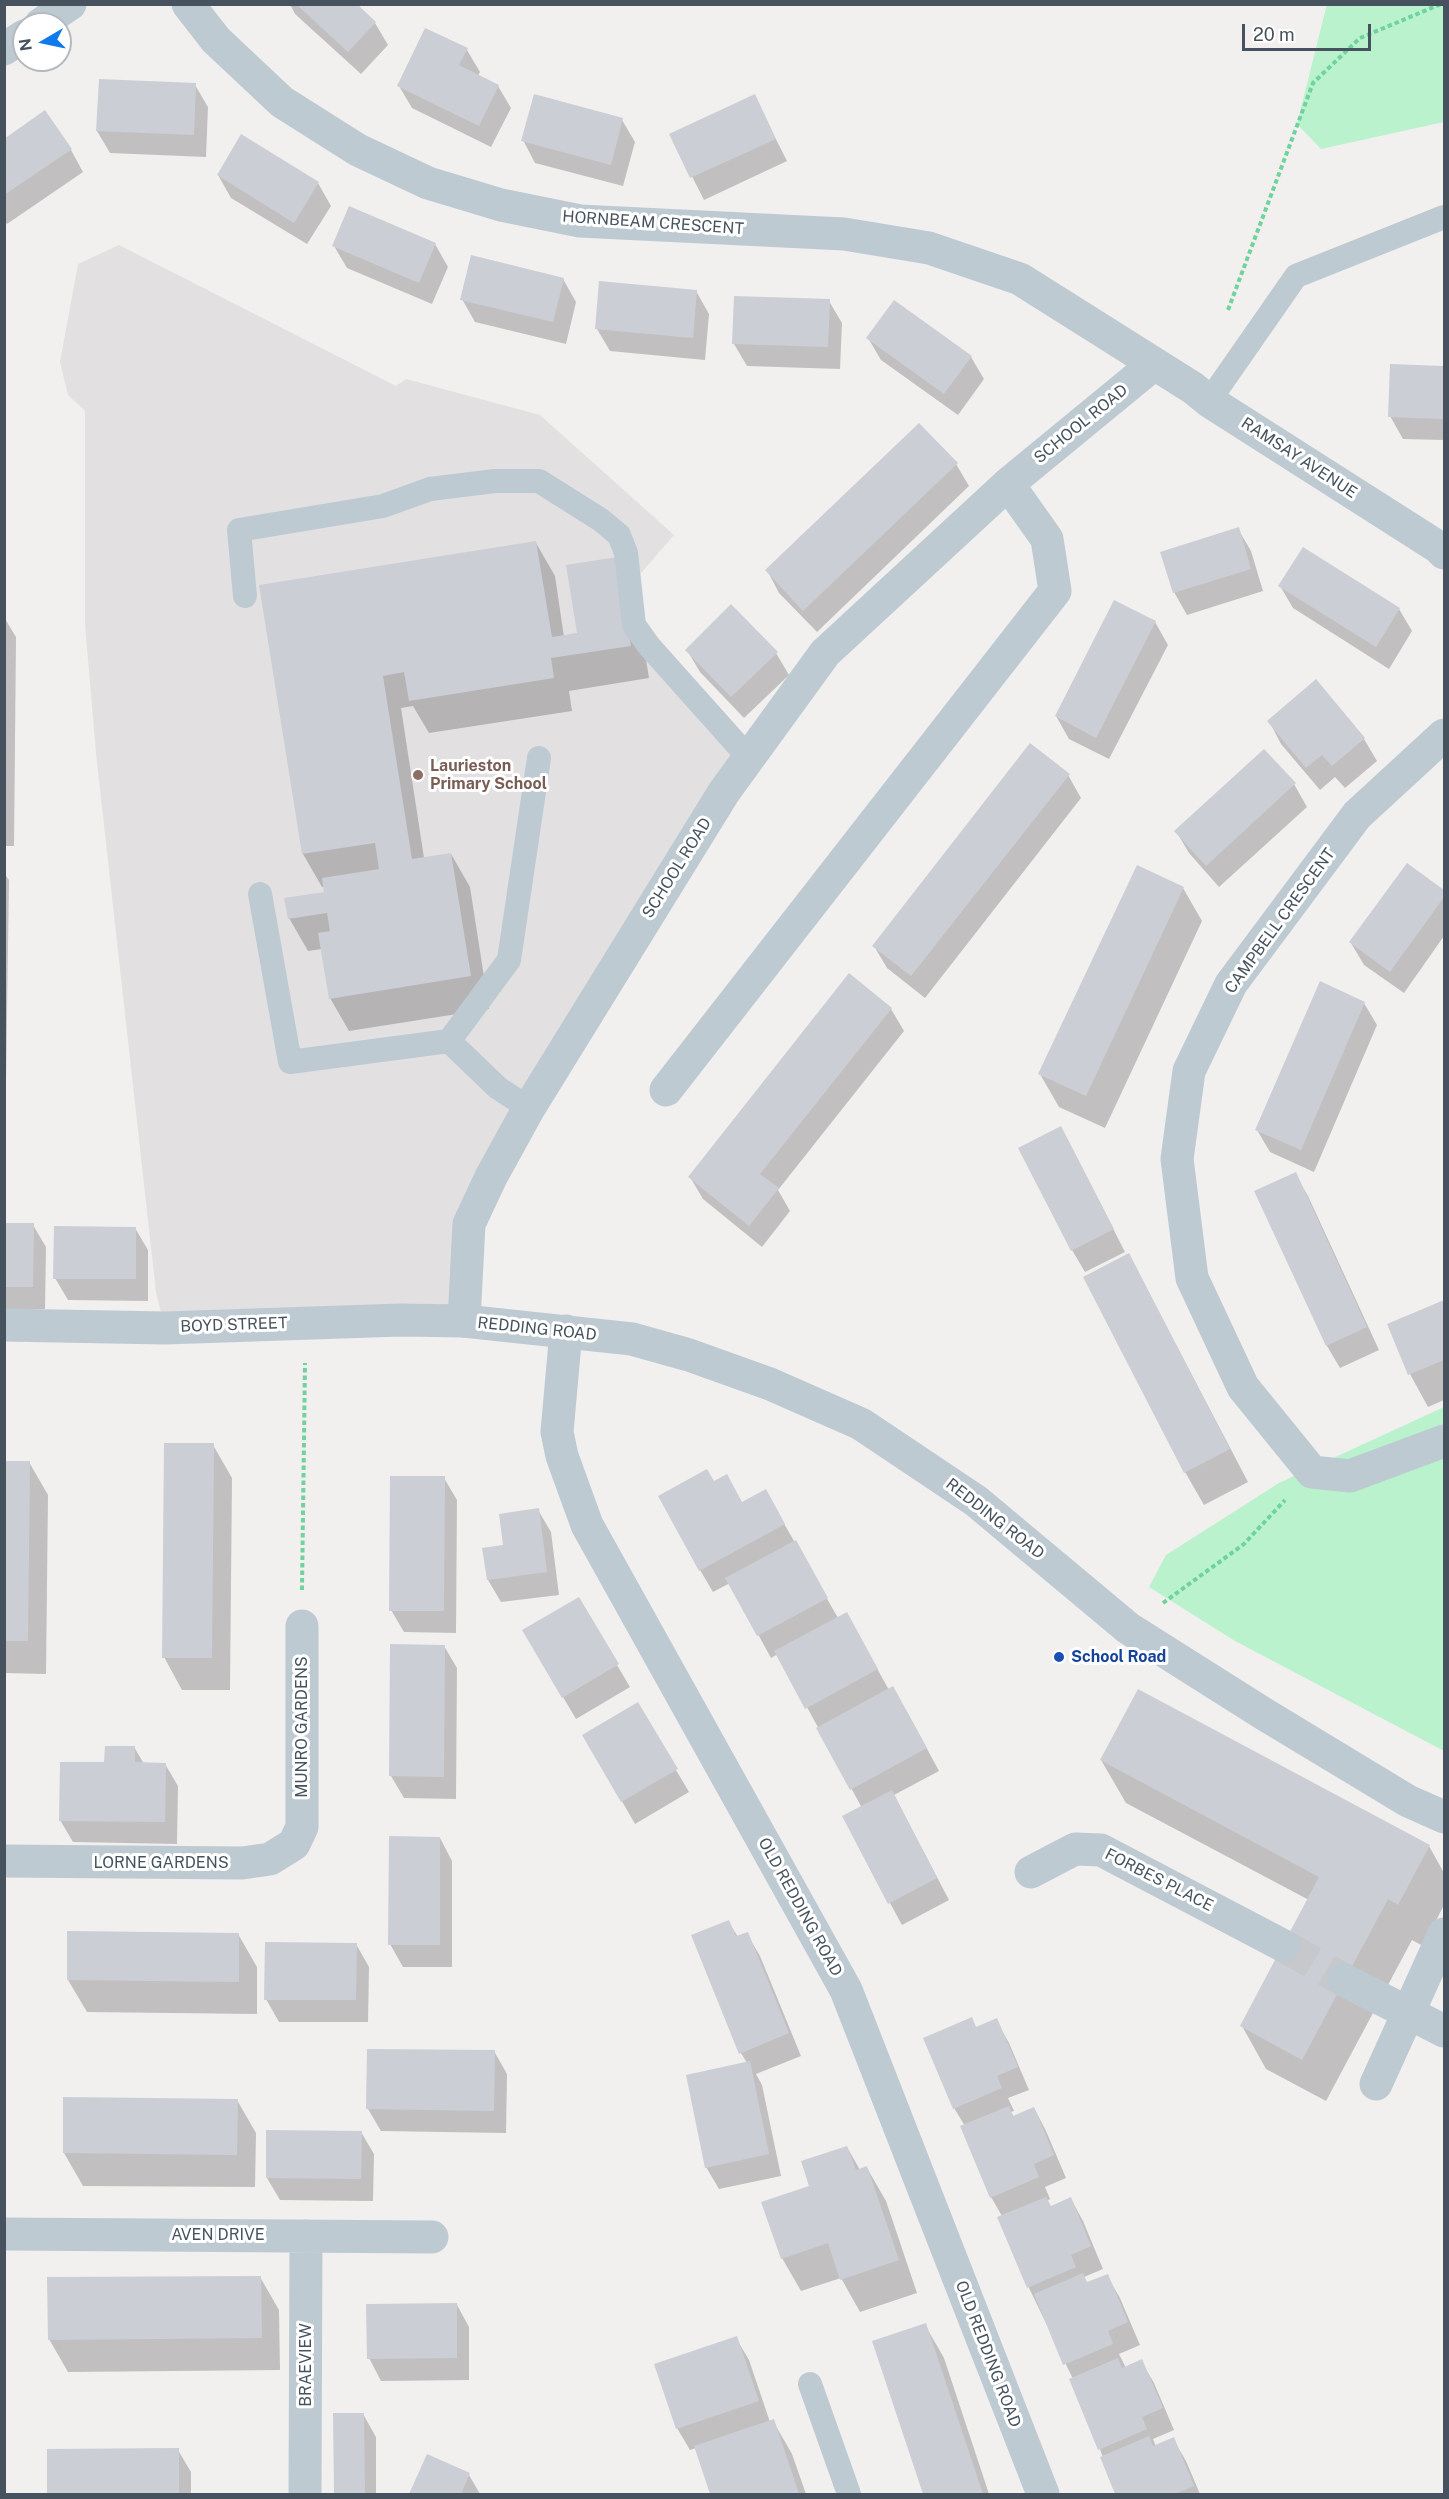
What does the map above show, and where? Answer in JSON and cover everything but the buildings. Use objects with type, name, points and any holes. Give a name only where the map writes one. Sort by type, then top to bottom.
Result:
[{"type":"street","name":"HORNBEAM CRESCENT","points":[[188,4],[216,40],[282,102],[358,150],[428,183],[501,205],[580,221],[844,234],[929,248],[1020,279],[1154,364]]},
{"type":"street","name":"RAMSAY AVENUE","points":[[1154,364],[1442,548]]},
{"type":"street","name":"SCHOOL ROAD","points":[[464,1321],[470,1224],[491,1177],[529,1108],[724,792],[825,653],[1008,484],[1154,364]]},
{"type":"street","points":[[666,1090],[1055,591],[1047,539],[1008,484]]},
{"type":"street","name":"CAMPBELL CRESCENT","points":[[1312,1472],[1242,1387],[1192,1278],[1177,1158],[1189,1071],[1231,984],[1357,814],[1444,735]]},
{"type":"street","name":"BOYD STREET","points":[[4,1325],[165,1328],[464,1321]]},
{"type":"street","name":"REDDING ROAD","points":[[464,1321],[632,1339],[770,1383],[861,1424],[976,1501],[1128,1628],[1389,1790],[1444,1817]]},
{"type":"street","name":"OLD REDDING ROAD","points":[[566,1331],[557,1432],[562,1456],[587,1525],[846,1990],[1043,2494]]},
{"type":"street","points":[[1312,1472],[1350,1476],[1444,1441]]},
{"type":"street","name":"MUNRO GARDENS","points":[[302,1626],[302,1827]]},
{"type":"street","name":"LORNE GARDENS","points":[[4,1861],[242,1863],[270,1859],[294,1844],[302,1827]]},
{"type":"street","name":"FORBES PLACE","points":[[1031,1872],[1075,1849],[1101,1850],[1284,1946]]},
{"type":"street","points":[[1376,2084],[1444,1934]]},
{"type":"street","points":[[1344,1980],[1444,2031]]},
{"type":"street","name":"AVEN DRIVE","points":[[4,2234],[432,2237]]},
{"type":"street","name":"BRAEVIEW","points":[[306,2236],[306,2494]]},
{"type":"lane","points":[[1209,400],[1296,276],[1444,217]]},
{"type":"lane","points":[[245,596],[239,530],[383,506],[430,489],[495,481],[539,481],[602,520],[619,535],[626,553],[634,625],[649,646],[749,758]]},
{"type":"lane","points":[[261,894],[290,1062],[448,1041],[509,960],[539,758]]},
{"type":"lane","points":[[448,1041],[498,1088],[529,1108]]},
{"type":"lane","points":[[810,2384],[849,2494]]},
{"type":"path","points":[[1227,311],[1313,82],[1360,38],[1441,4]]},
{"type":"path","points":[[302,1626],[305,1323]]},
{"type":"path","points":[[1128,1628],[1244,1544],[1312,1472]]},
{"type":"shaded area","name":"Laurieston Primary School","points":[[119,245],[396,386],[406,379],[540,415],[674,535],[636,579],[642,626],[756,748],[491,1177],[464,1321],[165,1328],[156,1292],[96,753],[85,625],[85,411],[68,395],[60,362],[78,264]]},
{"type":"green space","points":[[1327,4],[1444,5],[1444,122],[1321,149],[1297,124]]},
{"type":"green space","points":[[1444,1407],[1444,1751],[1235,1641],[1149,1587],[1166,1555],[1279,1483]]},
{"type":"tunnel","points":[[1284,1946],[1344,1980]]},
{"type":"place","name":"Laurieston Primary School","points":[[418,775]]},
{"type":"place","name":"School Road","points":[[1059,1657]]}]
